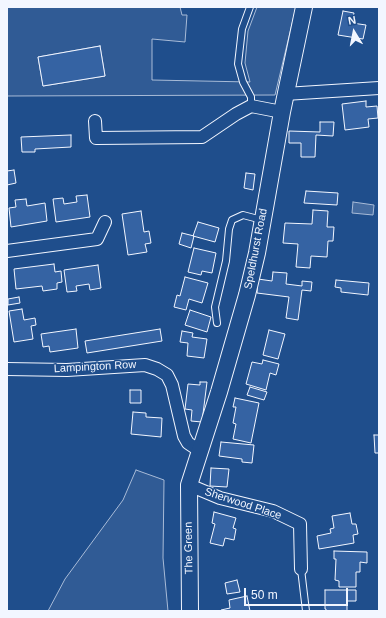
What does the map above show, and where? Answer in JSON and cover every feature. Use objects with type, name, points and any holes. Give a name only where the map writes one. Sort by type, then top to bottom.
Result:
[{"type":"street","name":"Speldhurst Road","points":[[189,485],[219,392],[247,295],[257,253],[285,94],[304,7]]},
{"type":"street","points":[[285,94],[379,88]]},
{"type":"street","points":[[95,120],[96,138],[202,137],[236,114],[251,106],[282,112]]},
{"type":"street","points":[[7,251],[97,239],[105,222]]},
{"type":"street","name":"Lampington Row","points":[[7,369],[67,370],[145,365],[157,369],[167,375],[172,385],[184,436],[188,443],[200,451]]},
{"type":"street","name":"Sherwood Place","points":[[189,485],[220,498],[273,511],[300,524],[301,569]]},
{"type":"street","name":"The Green","points":[[189,485],[190,611]]},
{"type":"lane","points":[[250,7],[242,29],[238,64],[243,82],[251,97],[251,106]]},
{"type":"lane","points":[[216,323],[215,307],[226,261],[229,229],[232,220],[243,215],[262,220]]},
{"type":"lane","points":[[301,569],[306,611]]},
{"type":"shaded area","points":[[7,7],[180,7],[182,15],[187,15],[185,42],[152,39],[152,80],[250,82],[245,63],[248,31],[257,7],[296,7],[275,95],[7,96]],"holes":[[[100,46],[105,76],[43,86],[38,57]]]},
{"type":"shaded area","points":[[353,202],[374,205],[373,215],[352,213]]},
{"type":"shaded area","points":[[136,470],[164,480],[163,558],[168,611],[48,611],[65,579],[123,500]]},
{"type":"building","points":[[343,11],[354,13],[352,23],[366,25],[363,39],[338,35]]},
{"type":"building","points":[[100,46],[105,76],[43,86],[38,57]]},
{"type":"building","points":[[366,101],[366,107],[377,106],[378,118],[368,119],[369,127],[345,130],[342,104]]},
{"type":"building","points":[[320,122],[334,122],[333,136],[316,135],[315,157],[301,157],[301,143],[289,143],[289,131],[320,132]]},
{"type":"building","points":[[71,135],[71,147],[35,149],[35,152],[22,152],[21,137]]},
{"type":"building","points":[[14,170],[16,183],[7,185],[7,171]]},
{"type":"building","points":[[246,173],[255,174],[253,190],[244,188]]},
{"type":"building","points":[[306,191],[338,193],[337,205],[304,203]]},
{"type":"building","points":[[87,195],[90,217],[56,222],[53,199],[63,198],[64,204],[77,202],[76,196]]},
{"type":"building","points":[[26,199],[27,206],[45,203],[47,221],[11,227],[9,208],[16,207],[15,200]]},
{"type":"building","points":[[313,210],[328,211],[327,227],[334,227],[333,241],[328,241],[327,257],[311,256],[310,268],[296,267],[298,244],[283,243],[285,223],[312,224]]},
{"type":"building","points":[[141,211],[144,232],[149,231],[151,243],[145,244],[147,252],[128,255],[122,214]]},
{"type":"building","points":[[198,222],[219,228],[215,242],[193,236]]},
{"type":"building","points":[[182,233],[194,236],[191,248],[179,244]]},
{"type":"building","points":[[194,248],[216,253],[212,273],[202,271],[201,275],[188,272]]},
{"type":"building","points":[[54,264],[55,272],[61,271],[62,282],[57,283],[57,289],[43,291],[42,286],[16,289],[14,269]]},
{"type":"building","points":[[98,265],[101,288],[90,290],[89,284],[76,286],[77,291],[67,292],[64,270]]},
{"type":"building","points":[[273,272],[287,273],[286,284],[302,286],[302,281],[312,282],[311,291],[302,290],[298,320],[286,318],[289,297],[257,293],[258,279],[272,281]]},
{"type":"building","points":[[185,277],[208,283],[202,303],[189,299],[186,310],[174,307],[177,295],[180,296]]},
{"type":"building","points":[[336,280],[369,283],[368,295],[341,292],[341,288],[335,287]]},
{"type":"building","points":[[19,297],[20,303],[8,305],[8,299]]},
{"type":"building","points":[[22,309],[24,320],[35,318],[36,325],[31,326],[33,339],[14,342],[9,311]]},
{"type":"building","points":[[190,310],[211,317],[207,332],[185,325]]},
{"type":"building","points":[[76,329],[78,348],[50,352],[49,346],[43,347],[41,334]]},
{"type":"building","points":[[160,329],[162,341],[87,353],[85,341]]},
{"type":"building","points":[[269,330],[285,334],[278,359],[263,355]]},
{"type":"building","points":[[182,331],[193,333],[192,337],[207,339],[204,358],[187,356],[188,343],[180,342]]},
{"type":"building","points":[[263,360],[279,364],[276,375],[270,373],[266,390],[246,384],[252,362],[262,364]]},
{"type":"building","points":[[200,382],[207,382],[202,422],[191,421],[192,410],[185,409],[188,384],[200,385]]},
{"type":"building","points":[[250,387],[267,392],[264,400],[247,395]]},
{"type":"building","points":[[130,390],[141,390],[141,403],[130,403]]},
{"type":"building","points":[[235,398],[259,403],[251,443],[233,439],[236,424],[233,423],[236,407],[233,407]]},
{"type":"building","points":[[133,412],[146,413],[146,417],[162,418],[161,437],[131,434]]},
{"type":"building","points":[[374,435],[379,435],[379,453],[375,453]]},
{"type":"building","points":[[221,442],[254,445],[252,463],[242,462],[242,459],[219,456]]},
{"type":"building","points":[[211,468],[229,469],[227,487],[210,486]]},
{"type":"building","points":[[214,512],[236,518],[233,528],[236,529],[234,540],[225,538],[223,546],[210,543],[215,524],[212,523]]},
{"type":"building","points":[[350,513],[352,524],[356,524],[358,534],[353,535],[354,543],[319,549],[317,536],[331,533],[330,529],[334,528],[332,516]]},
{"type":"building","points":[[334,551],[367,552],[367,563],[360,562],[360,572],[356,572],[356,587],[339,587],[339,581],[335,580],[336,559],[334,559]]},
{"type":"building","points":[[237,580],[240,592],[227,594],[225,583]]},
{"type":"building","points":[[325,590],[356,590],[356,601],[347,601],[347,611],[326,611]]},
{"type":"building","points":[[247,596],[250,611],[221,611],[230,608],[229,600]]}]
